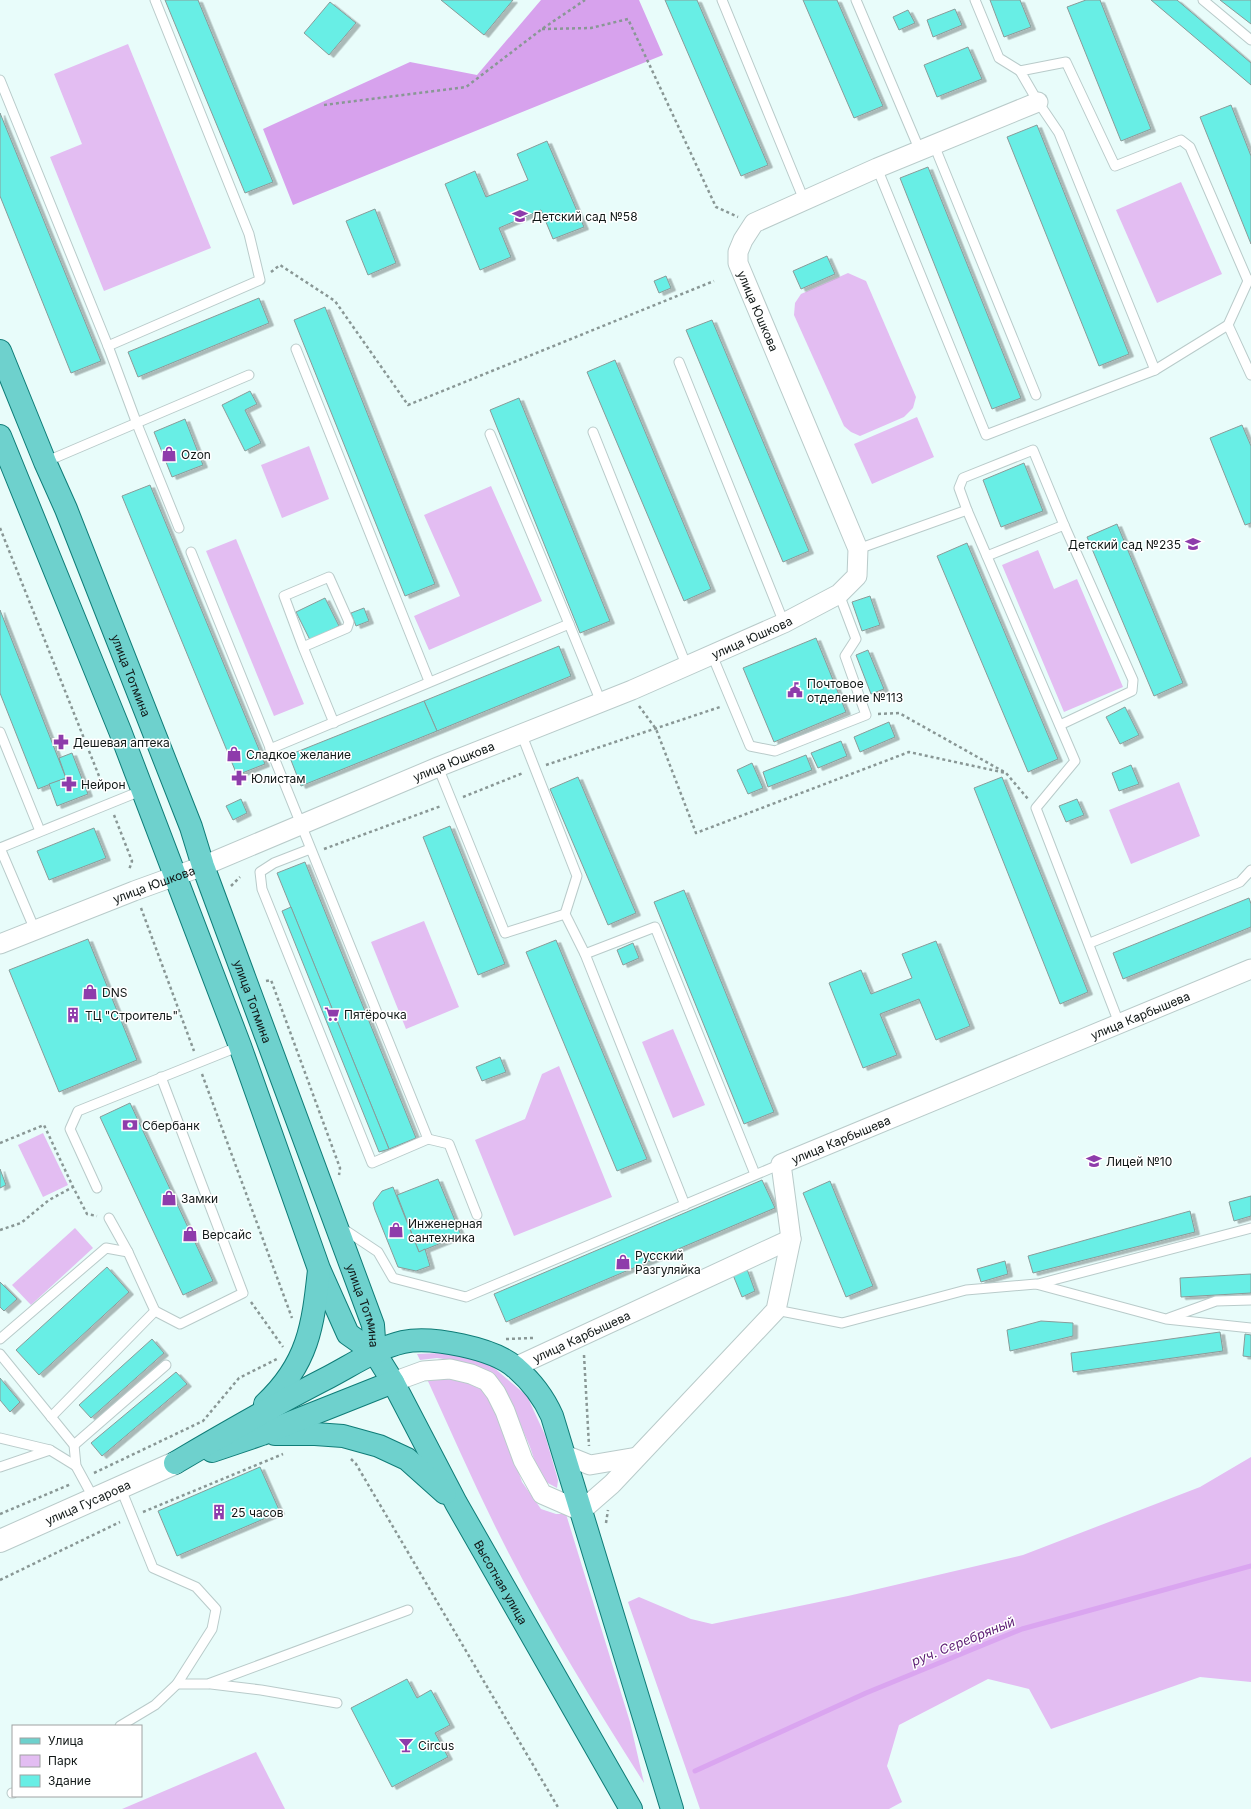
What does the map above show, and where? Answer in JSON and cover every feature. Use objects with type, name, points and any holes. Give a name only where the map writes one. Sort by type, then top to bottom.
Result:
[{"type":"main road","name":"улица Тотмина","points":[[0,351],[45,462],[69,516],[185,813],[202,866],[373,1325],[375,1353]]},
{"type":"main road","name":"улица Тотмина","points":[[1,443],[142,790],[240,1046],[319,1269],[348,1334],[375,1353]]},
{"type":"main road","points":[[256,1426],[301,1359],[315,1312],[319,1269]]},
{"type":"main road","points":[[256,1426],[375,1353],[403,1342],[432,1340],[461,1345],[502,1359],[516,1367],[545,1401],[565,1455],[672,1809]]},
{"type":"main road","name":"Высотная улица","points":[[375,1353],[393,1382],[456,1503],[631,1809]]},
{"type":"main road","points":[[256,1426],[393,1382]]},
{"type":"main road","points":[[256,1426],[315,1434],[343,1436],[379,1446],[407,1459],[456,1503]]},
{"type":"main road","name":"улица Гусарова","points":[[0,1541],[121,1489],[256,1426]]},
{"type":"street","points":[[754,223],[877,168],[1038,102]]},
{"type":"street","name":"улица Юшкова","points":[[0,944],[202,866],[521,733],[688,667],[784,623],[839,594],[857,576],[858,549],[738,263],[738,252],[742,240],[754,223]]},
{"type":"street","name":"улица Карбышева","points":[[516,1367],[791,1240],[781,1164],[1251,969]]},
{"type":"street","points":[[393,1382],[423,1371],[450,1369],[471,1374],[486,1381],[496,1393],[505,1411],[523,1460],[542,1494],[581,1511],[612,1484],[776,1310],[791,1240]]},
{"type":"street","points":[[565,1455],[590,1465],[637,1457]]},
{"type":"lane","points":[[108,346],[260,280],[249,234],[155,0]]},
{"type":"lane","points":[[722,0],[804,200]]},
{"type":"lane","points":[[856,0],[927,148],[1036,395]]},
{"type":"lane","points":[[974,0],[999,58],[1020,71],[1058,133],[1155,370]]},
{"type":"lane","points":[[1203,0],[1251,40]]},
{"type":"lane","points":[[877,168],[986,435],[1155,370],[1228,325],[1249,280],[1190,147],[1181,140],[1115,166],[1066,62],[1020,71]]},
{"type":"lane","points":[[0,80],[108,346],[137,424],[179,528]]},
{"type":"lane","points":[[1228,325],[1251,375]]},
{"type":"lane","points":[[296,349],[429,681]]},
{"type":"lane","points":[[679,362],[784,623]]},
{"type":"lane","points":[[45,462],[249,375]]},
{"type":"lane","points":[[593,432],[688,667]]},
{"type":"lane","points":[[490,434],[601,702]]},
{"type":"lane","points":[[1060,725],[1132,691],[1133,680],[1064,525],[1033,450],[963,478],[959,488],[967,510],[1075,761],[1036,808],[1090,943],[1119,1023]]},
{"type":"lane","points":[[858,549],[967,510]]},
{"type":"lane","points":[[987,556],[1064,525]]},
{"type":"lane","points":[[191,552],[428,1139]]},
{"type":"lane","points":[[303,647],[347,628],[349,622],[329,577],[284,596],[303,647],[334,723]]},
{"type":"lane","points":[[712,655],[750,746],[774,751],[866,715],[845,656],[856,639],[839,594]]},
{"type":"lane","points":[[270,749],[334,723],[429,681],[569,624]]},
{"type":"lane","points":[[0,732],[40,831]]},
{"type":"lane","points":[[521,733],[536,768],[577,876],[565,914],[584,954],[685,1205]]},
{"type":"lane","points":[[438,767],[505,932],[565,914]]},
{"type":"lane","points":[[35,930],[0,848],[142,790]]},
{"type":"lane","points":[[311,851],[274,863],[260,872],[262,889],[372,1163],[428,1139],[449,1144],[478,1215]]},
{"type":"lane","points":[[1090,943],[1240,882],[1251,870]]},
{"type":"lane","points":[[584,954],[655,927],[755,1174]]},
{"type":"lane","points":[[97,1188],[70,1130],[78,1111],[240,1046]]},
{"type":"lane","points":[[109,1218],[128,1252],[155,1311],[180,1324],[243,1293],[161,1077]]},
{"type":"lane","points":[[334,1222],[378,1252],[393,1278],[466,1297],[781,1164]]},
{"type":"lane","points":[[776,1310],[842,1323],[966,1290],[1036,1284],[1251,1228]]},
{"type":"lane","points":[[0,1339],[106,1248],[128,1252]]},
{"type":"lane","points":[[1036,1284],[1166,1319],[1251,1328]]},
{"type":"lane","points":[[1166,1319],[1216,1301],[1251,1300]]},
{"type":"lane","points":[[51,1417],[155,1311]]},
{"type":"lane","points":[[0,1354],[74,1445],[76,1466]]},
{"type":"lane","points":[[74,1445],[166,1365]]},
{"type":"lane","points":[[0,1438],[50,1450],[76,1466],[84,1478],[94,1500]]},
{"type":"lane","points":[[0,1467],[50,1450]]},
{"type":"lane","points":[[121,1489],[152,1568],[196,1587],[216,1609],[212,1629],[177,1684],[155,1705],[122,1725]]},
{"type":"lane","points":[[208,1684],[408,1610]]},
{"type":"lane","points":[[177,1684],[208,1684],[261,1690],[337,1703]]},
{"type":"path","points":[[324,105],[466,87],[542,29],[585,0]]},
{"type":"path","points":[[542,29],[591,28],[628,19],[716,207],[754,223]]},
{"type":"path","points":[[260,280],[280,265],[335,301],[408,405],[714,282]]},
{"type":"path","points":[[0,528],[132,861],[129,870]]},
{"type":"path","points":[[311,851],[452,802],[536,768],[731,703]]},
{"type":"path","points":[[866,715],[899,713],[1006,773],[1036,808]]},
{"type":"path","points":[[656,729],[696,833],[909,752],[1006,773]]},
{"type":"path","points":[[229,888],[240,877]]},
{"type":"path","points":[[141,908],[293,1322]]},
{"type":"path","points":[[262,982],[271,980],[340,1168]]},
{"type":"path","points":[[0,1143],[1,1144],[44,1125],[72,1187],[87,1214],[109,1218]]},
{"type":"path","points":[[0,1230],[21,1223],[49,1200],[72,1187]]},
{"type":"path","points":[[243,1293],[284,1347]]},
{"type":"path","points":[[583,1336],[590,1465]]},
{"type":"path","points":[[502,1339],[539,1338]]},
{"type":"path","points":[[0,1514],[84,1478],[203,1421],[239,1378],[281,1357]]},
{"type":"path","points":[[0,1580],[131,1516],[289,1452]]},
{"type":"path","points":[[345,1454],[360,1470],[559,1809]]},
{"type":"path","points":[[601,1494],[609,1508],[606,1526]]},
{"type":"green space","points":[[128,44],[211,248],[104,291],[50,157],[82,144],[54,74]]},
{"type":"green space","points":[[1181,182],[1222,274],[1157,303],[1116,210]]},
{"type":"green space","points":[[848,273],[866,281],[916,397],[913,408],[904,417],[860,436],[851,432],[844,426],[794,315],[795,303],[801,294]]},
{"type":"green space","points":[[917,417],[934,457],[872,484],[854,444]]},
{"type":"green space","points":[[309,446],[329,499],[282,518],[261,465]]},
{"type":"green space","points":[[491,486],[542,601],[429,650],[414,616],[460,596],[424,515]]},
{"type":"green space","points":[[236,539],[304,704],[274,716],[206,551]]},
{"type":"green space","points":[[1038,550],[1054,589],[1077,579],[1123,687],[1064,712],[1002,565]]},
{"type":"green space","points":[[1179,782],[1200,836],[1131,864],[1109,810]]},
{"type":"green space","points":[[424,921],[459,1007],[406,1029],[371,942]]},
{"type":"green space","points":[[673,1029],[705,1105],[673,1118],[642,1042]]},
{"type":"green space","points":[[559,1066],[612,1197],[514,1236],[475,1140],[525,1119],[542,1074]]},
{"type":"green space","points":[[43,1133],[68,1185],[43,1197],[18,1145]]},
{"type":"green space","points":[[75,1228],[93,1248],[31,1305],[12,1285]]},
{"type":"green space","points":[[439,1353],[467,1356],[493,1367],[527,1396],[545,1435],[558,1480],[557,1488],[546,1482],[537,1468],[513,1407],[457,1361],[437,1358],[420,1360],[417,1354]]},
{"type":"green space","points":[[438,1378],[463,1381],[489,1393],[497,1409],[522,1482],[541,1509],[556,1514],[566,1514],[630,1722],[644,1783],[549,1627],[497,1530],[427,1379]]},
{"type":"green space","points":[[1251,1457],[1251,1682],[1200,1677],[1051,1729],[1029,1689],[988,1679],[899,1725],[887,1766],[902,1802],[889,1809],[700,1809],[628,1602],[639,1597],[691,1619],[712,1624],[848,1596],[1023,1555],[1200,1487]]},
{"type":"green space","points":[[256,1752],[285,1809],[122,1809]]},
{"type":"shaded area","points":[[541,0],[639,0],[663,55],[293,205],[263,129],[410,62],[477,75]]},
{"type":"building","points":[[165,0],[198,0],[273,182],[245,193]]},
{"type":"building","points":[[441,0],[513,0],[484,35]]},
{"type":"building","points":[[665,0],[697,0],[768,165],[741,176]]},
{"type":"building","points":[[803,0],[837,0],[883,106],[854,118]]},
{"type":"building","points":[[990,0],[1020,0],[1031,27],[1004,37]]},
{"type":"building","points":[[1086,0],[1100,0],[1151,129],[1121,141],[1067,7]]},
{"type":"building","points":[[1151,0],[1177,0],[1251,63],[1251,85]]},
{"type":"building","points":[[1220,0],[1251,0],[1251,24]]},
{"type":"building","points":[[330,2],[356,23],[329,55],[304,33]]},
{"type":"building","points":[[955,9],[962,25],[933,37],[927,20]]},
{"type":"building","points":[[908,10],[915,23],[899,30],[893,17]]},
{"type":"building","points":[[968,47],[982,79],[937,97],[924,65]]},
{"type":"building","points":[[1231,105],[1251,156],[1251,244],[1200,117]]},
{"type":"building","points":[[0,113],[101,361],[71,373],[0,196]]},
{"type":"building","points":[[1037,125],[1129,354],[1099,366],[1007,137]]},
{"type":"building","points":[[547,141],[584,227],[553,239],[541,210],[499,228],[511,257],[480,270],[445,184],[475,171],[486,197],[528,180],[517,154]]},
{"type":"building","points":[[928,167],[1021,398],[992,409],[900,178]]},
{"type":"building","points":[[375,209],[396,263],[368,275],[346,221]]},
{"type":"building","points":[[827,256],[835,274],[801,289],[793,271]]},
{"type":"building","points":[[666,276],[671,288],[659,293],[654,281]]},
{"type":"building","points":[[259,298],[269,323],[138,377],[128,352]]},
{"type":"building","points":[[325,307],[435,584],[405,596],[294,320]]},
{"type":"building","points":[[712,320],[809,551],[783,562],[686,330]]},
{"type":"building","points":[[615,360],[711,589],[684,601],[587,372]]},
{"type":"building","points":[[250,391],[257,404],[245,410],[261,443],[245,451],[222,405]]},
{"type":"building","points":[[519,398],[610,621],[580,633],[490,410]]},
{"type":"building","points":[[185,419],[203,465],[172,477],[154,432]]},
{"type":"building","points":[[1242,425],[1251,446],[1251,523],[1245,525],[1210,438]]},
{"type":"building","points":[[1024,463],[1043,511],[1001,527],[983,480]]},
{"type":"building","points":[[150,485],[265,764],[237,775],[122,496]]},
{"type":"building","points":[[1117,524],[1183,683],[1154,696],[1087,537]]},
{"type":"building","points":[[967,543],[1058,759],[1028,772],[937,556]]},
{"type":"building","points":[[870,596],[880,625],[862,631],[852,602]]},
{"type":"building","points":[[325,598],[339,626],[310,640],[296,612]]},
{"type":"building","points":[[364,608],[369,621],[356,626],[351,613]]},
{"type":"building","points":[[0,610],[66,778],[38,789],[0,693]]},
{"type":"building","name":"Почтовое отделение №113","points":[[816,638],[846,712],[774,742],[743,668]]},
{"type":"building","points":[[559,646],[571,676],[437,731],[424,701]]},
{"type":"building","points":[[868,650],[884,689],[871,694],[856,655]]},
{"type":"building","points":[[424,701],[437,731],[301,786],[289,755]]},
{"type":"building","points":[[1125,707],[1139,735],[1120,744],[1106,717]]},
{"type":"building","points":[[889,722],[895,737],[860,752],[854,737]]},
{"type":"building","points":[[841,741],[847,756],[818,768],[811,753]]},
{"type":"building","points":[[72,753],[88,794],[57,806],[49,784],[66,778],[59,758]]},
{"type":"building","points":[[806,755],[812,770],[768,787],[763,772]]},
{"type":"building","points":[[752,763],[763,788],[748,794],[737,770]]},
{"type":"building","points":[[1131,765],[1139,784],[1119,791],[1112,773]]},
{"type":"building","points":[[578,777],[636,913],[608,925],[550,789]]},
{"type":"building","points":[[1002,777],[1088,992],[1060,1004],[974,788]]},
{"type":"building","points":[[241,799],[247,813],[233,820],[226,806]]},
{"type":"building","points":[[1077,799],[1084,815],[1066,822],[1059,806]]},
{"type":"building","points":[[450,826],[505,964],[478,975],[423,837]]},
{"type":"building","points":[[94,828],[106,858],[49,880],[37,851]]},
{"type":"building","points":[[305,862],[416,1138],[389,1149],[277,873]]},
{"type":"building","points":[[684,890],[774,1112],[744,1124],[654,902]]},
{"type":"building","points":[[1249,898],[1251,904],[1251,927],[1123,979],[1113,953]]},
{"type":"building","points":[[291,907],[389,1149],[379,1152],[282,911]]},
{"type":"building","name":"ТЦ \"Строитель\"","points":[[88,939],[137,1060],[59,1092],[9,970]]},
{"type":"building","points":[[556,940],[647,1159],[617,1171],[526,952]]},
{"type":"building","points":[[936,941],[970,1026],[936,1040],[919,999],[880,1014],[897,1055],[863,1068],[829,983],[861,970],[871,994],[912,978],[902,954]]},
{"type":"building","points":[[633,943],[639,958],[623,965],[617,950]]},
{"type":"building","points":[[500,1057],[506,1072],[482,1081],[476,1067]]},
{"type":"building","points":[[130,1103],[213,1281],[183,1295],[100,1117]]},
{"type":"building","points":[[0,1169],[6,1185],[0,1188]]},
{"type":"building","points":[[438,1179],[461,1235],[419,1252],[397,1195]]},
{"type":"building","points":[[762,1180],[775,1208],[506,1322],[494,1294]]},
{"type":"building","points":[[830,1181],[873,1286],[846,1297],[803,1193]]},
{"type":"building","name":"Инженерная сантехника","points":[[393,1187],[419,1252],[425,1249],[430,1266],[416,1271],[398,1267],[373,1203],[382,1191]]},
{"type":"building","points":[[1251,1196],[1251,1216],[1234,1221],[1229,1202]]},
{"type":"building","points":[[1190,1211],[1195,1232],[1033,1273],[1028,1256]]},
{"type":"building","points":[[1005,1261],[1008,1274],[981,1282],[977,1269]]},
{"type":"building","points":[[107,1267],[129,1292],[39,1375],[16,1350]]},
{"type":"building","points":[[747,1269],[755,1291],[742,1297],[733,1275]]},
{"type":"building","points":[[1251,1274],[1251,1293],[1181,1297],[1180,1278]]},
{"type":"building","points":[[0,1282],[17,1299],[4,1311],[0,1307]]},
{"type":"building","points":[[1041,1321],[1073,1323],[1073,1336],[1010,1351],[1007,1330]]},
{"type":"building","points":[[1220,1332],[1223,1351],[1073,1372],[1071,1353]]},
{"type":"building","points":[[1245,1334],[1251,1335],[1251,1357],[1243,1356]]},
{"type":"building","points":[[152,1339],[164,1353],[91,1418],[79,1405]]},
{"type":"building","points":[[176,1372],[187,1384],[102,1456],[91,1443]]},
{"type":"building","points":[[0,1378],[20,1402],[10,1412],[0,1400]]},
{"type":"building","name":"25 часов","points":[[260,1467],[280,1512],[177,1556],[158,1511]]},
{"type":"building","name":"Circus","points":[[407,1679],[417,1698],[431,1690],[450,1725],[435,1733],[448,1757],[392,1787],[351,1708]]},
{"type":"waterway","name":"руч. Серебряный","points":[[695,1771],[866,1693],[1022,1629],[1251,1566]]},
{"type":"place","name":"Детский сад №58","points":[[520,216]]},
{"type":"place","name":"Ozon","points":[[169,454]]},
{"type":"place","name":"Детский сад №235","points":[[1193,544]]},
{"type":"place","name":"Почтовое отделение №113","points":[[795,690]]},
{"type":"place","name":"Дешевая аптека","points":[[61,742]]},
{"type":"place","name":"Сладкое желание","points":[[234,754]]},
{"type":"place","name":"Юлистам","points":[[239,778]]},
{"type":"place","name":"Нейрон","points":[[69,784]]},
{"type":"place","name":"DNS","points":[[90,992]]},
{"type":"place","name":"Пятёрочка","points":[[332,1014]]},
{"type":"place","name":"ТЦ \"Строитель\"","points":[[73,1015]]},
{"type":"place","name":"Сбербанк","points":[[130,1125]]},
{"type":"place","name":"Лицей №10","points":[[1094,1161]]},
{"type":"place","name":"Замки","points":[[169,1198]]},
{"type":"place","name":"Инженерная сантехника","points":[[396,1230]]},
{"type":"place","name":"Версайс","points":[[190,1234]]},
{"type":"place","name":"Русский Разгуляйка","points":[[623,1262]]},
{"type":"place","name":"25 часов","points":[[219,1512]]},
{"type":"place","name":"Circus","points":[[406,1745]]}]
